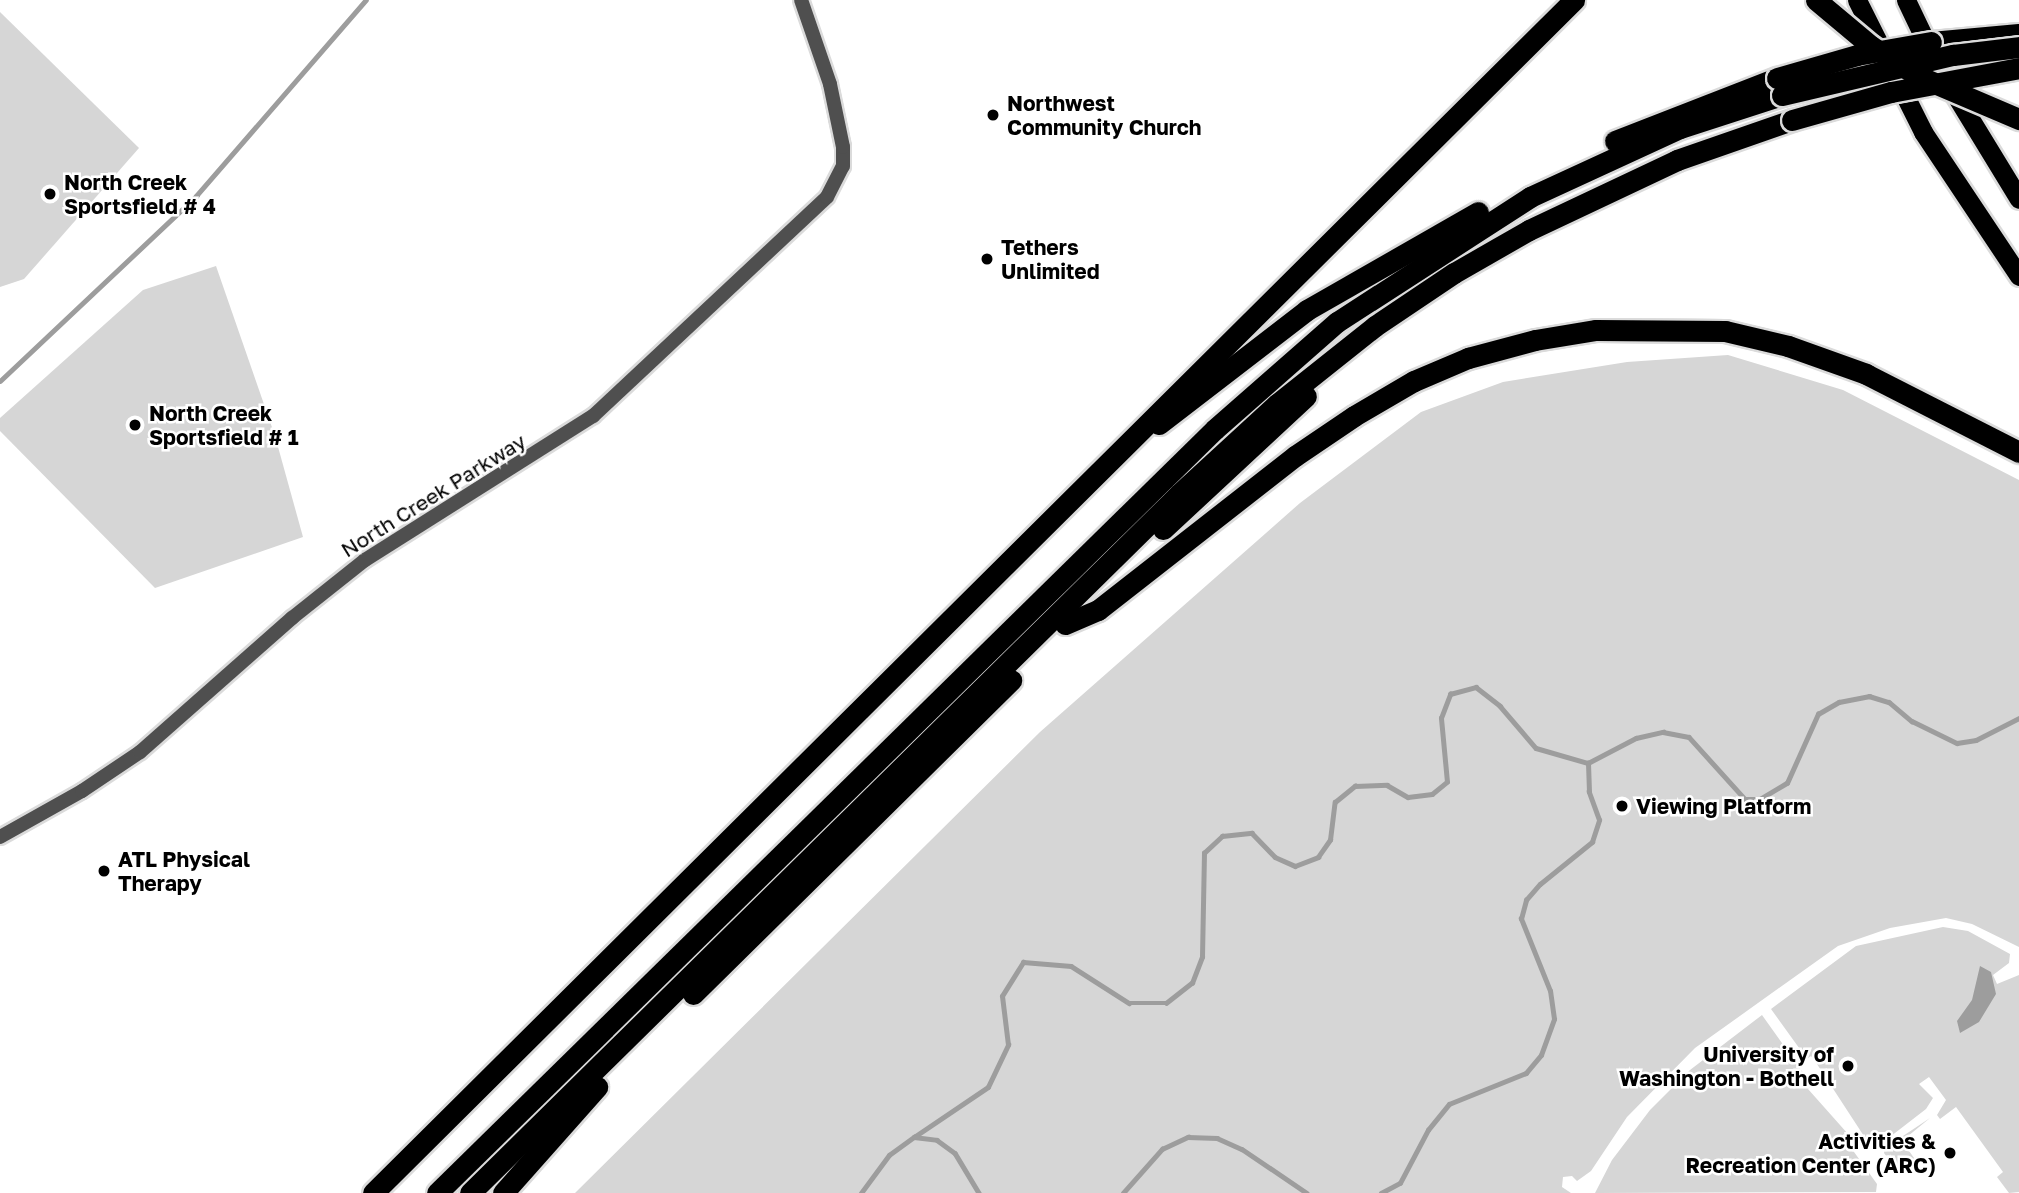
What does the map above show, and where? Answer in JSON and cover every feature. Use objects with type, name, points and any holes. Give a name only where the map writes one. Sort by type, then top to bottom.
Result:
[{"type":"highway","points":[[373,1193],[1574,0]]},
{"type":"highway","points":[[1816,0],[1871,46],[1918,76],[2019,119]]},
{"type":"highway","points":[[1857,0],[1923,132],[2019,276]]},
{"type":"highway","points":[[1906,0],[1936,63],[2019,199]]},
{"type":"highway","points":[[437,1193],[1215,429],[1337,322],[1530,197],[1681,128],[1857,55],[1954,38],[2019,34]]},
{"type":"highway","points":[[1105,466],[1307,310],[1464,220],[1601,147],[1675,114],[1780,87],[1953,55],[2019,47]]},
{"type":"highway","points":[[470,1193],[1179,494],[1277,404],[1375,326],[1454,273],[1529,230],[1677,160],[1793,126],[1891,92],[2019,68]]},
{"type":"highway","points":[[488,1193],[898,795],[1065,624],[1310,393],[1389,333],[1471,278],[1571,222],[1675,174],[1793,126],[2019,79]]},
{"type":"highway","points":[[421,1193],[1222,404],[1318,324],[1464,220]]},
{"type":"highway","points":[[1065,624],[1098,610],[1295,456],[1354,416],[1414,381],[1468,358],[1547,338],[1596,330],[1667,328],[1725,331],[1788,346],[1866,373],[2019,452]]},
{"type":"highway","points":[[503,1193],[600,1082]]},
{"type":"street","name":"North Creek Parkway","points":[[0,837],[82,791],[140,752],[292,618],[365,560],[593,415],[827,197],[842,166],[843,147],[830,84],[801,0]]},
{"type":"shaded area","name":"North Creek Sportsfield # 4","points":[[0,12],[139,148],[24,279],[0,287]]},
{"type":"shaded area","name":"North Creek Sportsfield # 1","points":[[216,266],[275,436],[303,537],[155,588],[0,431],[0,418],[143,290]]},
{"type":"shaded area","points":[[1728,355],[1843,390],[2019,480],[2019,947],[1972,924],[1946,918],[1890,928],[1838,946],[1695,1048],[1627,1117],[1591,1171],[1577,1181],[1572,1176],[1563,1177],[1562,1187],[1571,1193],[575,1193],[1040,732],[1300,503],[1421,412],[1503,382],[1627,362]]},
{"type":"shaded area","points":[[1943,927],[1968,931],[2010,954],[2009,963],[1993,975],[1997,984],[2019,975],[2019,1192],[2009,1193],[1997,1177],[2003,1172],[1956,1107],[1940,1119],[1937,1115],[1946,1100],[1929,1077],[1919,1084],[1933,1098],[1926,1109],[1873,1150],[1815,1061],[1811,1056],[1807,1059],[1771,1009],[1856,946]]},
{"type":"shaded area","points":[[1980,966],[1991,972],[1996,994],[1979,1022],[1960,1033],[1957,1021],[1972,1000]]},
{"type":"shaded area","points":[[1762,1015],[1812,1085],[1808,1089],[1848,1134],[1844,1138],[1877,1184],[1876,1192],[1595,1193],[1612,1160],[1650,1110],[1690,1070]]},
{"type":"shaded area","points":[[1930,1118],[1902,1141],[1919,1165],[1915,1175],[1904,1165],[1896,1170],[1884,1153],[1885,1148]]},
{"type":"waterway","points":[[0,381],[196,196],[366,0]]},
{"type":"waterway","points":[[914,1137],[988,1087],[1008,1045],[1002,996],[1023,962],[1071,966],[1129,1003],[1166,1003],[1192,983],[1202,957],[1204,853],[1222,836],[1252,833],[1275,857],[1295,866],[1318,857],[1330,840],[1335,802],[1355,786],[1387,785],[1408,797],[1432,794],[1447,782],[1441,718],[1450,694],[1476,687],[1500,706],[1536,748],[1588,763]]},
{"type":"waterway","points":[[1381,1193],[1400,1183],[1428,1130],[1449,1104],[1526,1073],[1541,1055],[1554,1019],[1550,991],[1521,919],[1526,900],[1540,884],[1592,842],[1599,820],[1589,792],[1588,763],[1636,738],[1663,732],[1689,737],[1745,799],[1760,799],[1787,783],[1818,714],[1839,702],[1869,696],[1889,702],[1912,721],[1957,743],[1976,740],[2019,718]]},
{"type":"waterway","points":[[861,1193],[889,1155],[914,1137],[937,1140],[955,1153],[979,1193]]},
{"type":"waterway","points":[[1123,1193],[1162,1149],[1188,1137],[1217,1138],[1242,1149],[1307,1193]]},
{"type":"place","name":"Northwest Community Church","points":[[993,115]]},
{"type":"place","name":"North Creek Sportsfield # 4","points":[[50,194]]},
{"type":"place","name":"Tethers Unlimited","points":[[987,259]]},
{"type":"place","name":"North Creek Sportsfield # 1","points":[[135,425]]},
{"type":"place","name":"Viewing Platform","points":[[1622,806]]},
{"type":"place","name":"ATL Physical Therapy","points":[[104,871]]},
{"type":"place","name":"University of Washington - Bothell","points":[[1848,1066]]},
{"type":"place","name":"Activities & Recreation Center (ARC)","points":[[1950,1153]]}]
